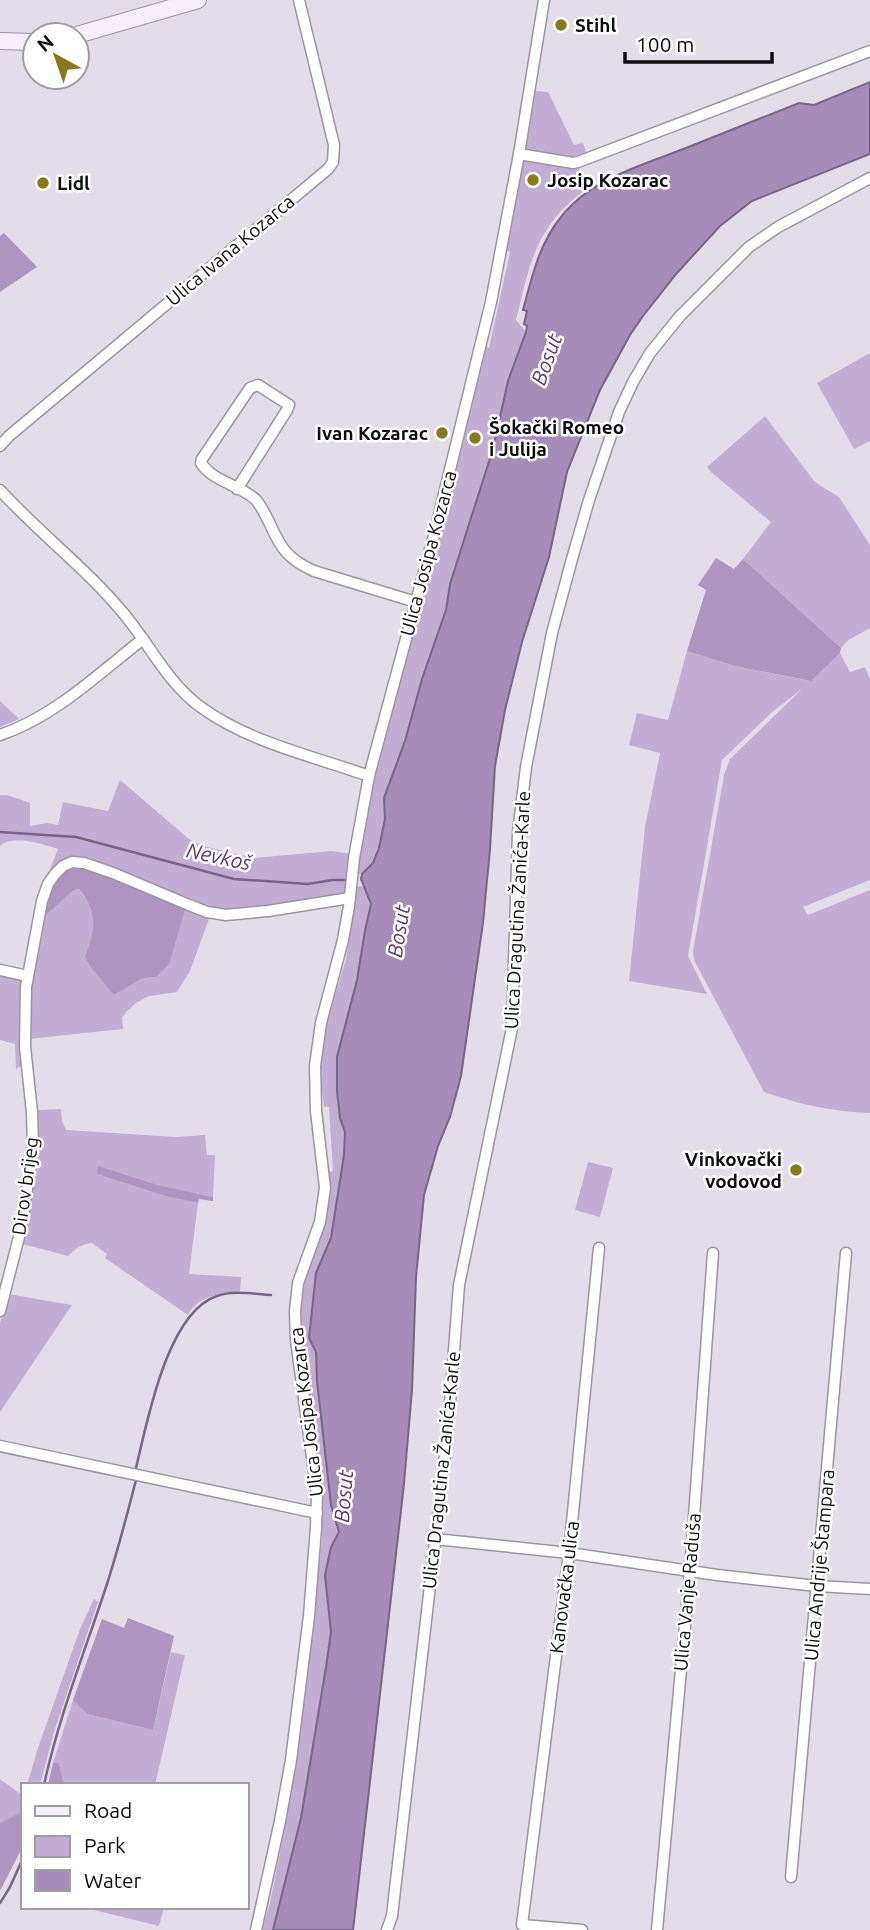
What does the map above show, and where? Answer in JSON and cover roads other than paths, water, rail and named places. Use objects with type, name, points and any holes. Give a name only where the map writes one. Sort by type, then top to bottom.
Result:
[{"type":"main road","points":[[91,31],[198,0]]},
{"type":"main road","points":[[0,41],[21,42]]},
{"type":"street","name":"Ulica Ivana Kozarca","points":[[0,446],[333,162],[334,145],[299,0]]},
{"type":"street","points":[[543,4],[552,0]]},
{"type":"street","name":"Ulica Josipa Kozarca","points":[[256,1930],[291,1760],[309,1616],[317,1513],[317,1494],[296,1340],[295,1311],[298,1283],[320,1222],[324,1188],[316,1111],[315,1066],[321,1023],[339,961],[369,776],[460,434],[491,302],[519,154],[543,4]]},
{"type":"street","points":[[519,154],[578,162],[870,51]]},
{"type":"street","name":"Ulica Dragutina Žanića-Karle","points":[[387,1930],[392,1916],[448,1429],[459,1285],[512,1028],[518,833],[526,767],[552,633],[589,500],[619,412],[632,382],[650,353],[680,316],[749,247],[778,227],[870,178]]},
{"type":"street","points":[[237,489],[289,405],[258,385],[250,387],[202,459],[201,463],[205,469],[257,502],[288,556],[299,564],[416,602]]},
{"type":"street","points":[[0,490],[106,594],[182,690],[202,708],[248,734],[369,776]]},
{"type":"street","points":[[0,735],[38,719],[143,639]]},
{"type":"street","name":"Dirov brijeg","points":[[0,1311],[26,1203],[33,1147],[24,1021],[28,976],[45,893],[55,874],[72,862],[90,865],[207,912],[226,915],[268,911],[350,894]]},
{"type":"street","points":[[0,970],[28,976]]},
{"type":"street","name":"Kanovačka ulica","points":[[582,1930],[522,1925],[569,1553],[599,1248]]},
{"type":"street","name":"Ulica Vanje Raduša","points":[[657,1930],[690,1572],[713,1253]]},
{"type":"street","name":"Ulica Andrije Štampara","points":[[791,1877],[846,1253]]},
{"type":"street","points":[[0,1447],[317,1513]]},
{"type":"street","points":[[435,1539],[569,1553],[690,1572],[870,1589]]},
{"type":"water","name":"Bosut","points":[[870,82],[870,154],[752,201],[720,226],[677,273],[630,335],[600,390],[567,472],[549,557],[522,642],[505,710],[495,766],[483,923],[461,1076],[424,1195],[416,1277],[412,1390],[404,1484],[353,1930],[273,1930],[301,1818],[331,1632],[325,1575],[331,1547],[339,1532],[331,1505],[316,1352],[309,1338],[316,1273],[331,1238],[344,1155],[345,1132],[340,1118],[337,1091],[337,1057],[357,980],[371,904],[361,879],[362,874],[373,863],[379,848],[385,819],[384,798],[446,610],[450,584],[493,449],[508,381],[526,332],[527,326],[524,324],[527,311],[523,310],[533,273],[553,227],[573,204],[602,183],[635,167],[799,103],[814,105]]},
{"type":"waterway","name":"Nevkoš","points":[[0,832],[76,837],[234,879],[308,884],[347,880]]},
{"type":"waterway","points":[[136,1468],[162,1371],[185,1323],[200,1306],[223,1294],[271,1295]]},
{"type":"waterway","points":[[44,1783],[65,1709],[111,1571],[136,1480]]},
{"type":"waterway","points":[[0,1903],[21,1862]]},
{"type":"place","name":"Stihl","points":[[561,25]]},
{"type":"place","name":"Josip Kozarac","points":[[533,180]]},
{"type":"place","name":"Lidl","points":[[43,183]]},
{"type":"place","name":"Ivan Kozarac","points":[[442,433]]},
{"type":"place","name":"Šokački Romeo i Julija","points":[[475,438]]},
{"type":"place","name":"Vinkovački vodovod","points":[[796,1170]]}]
